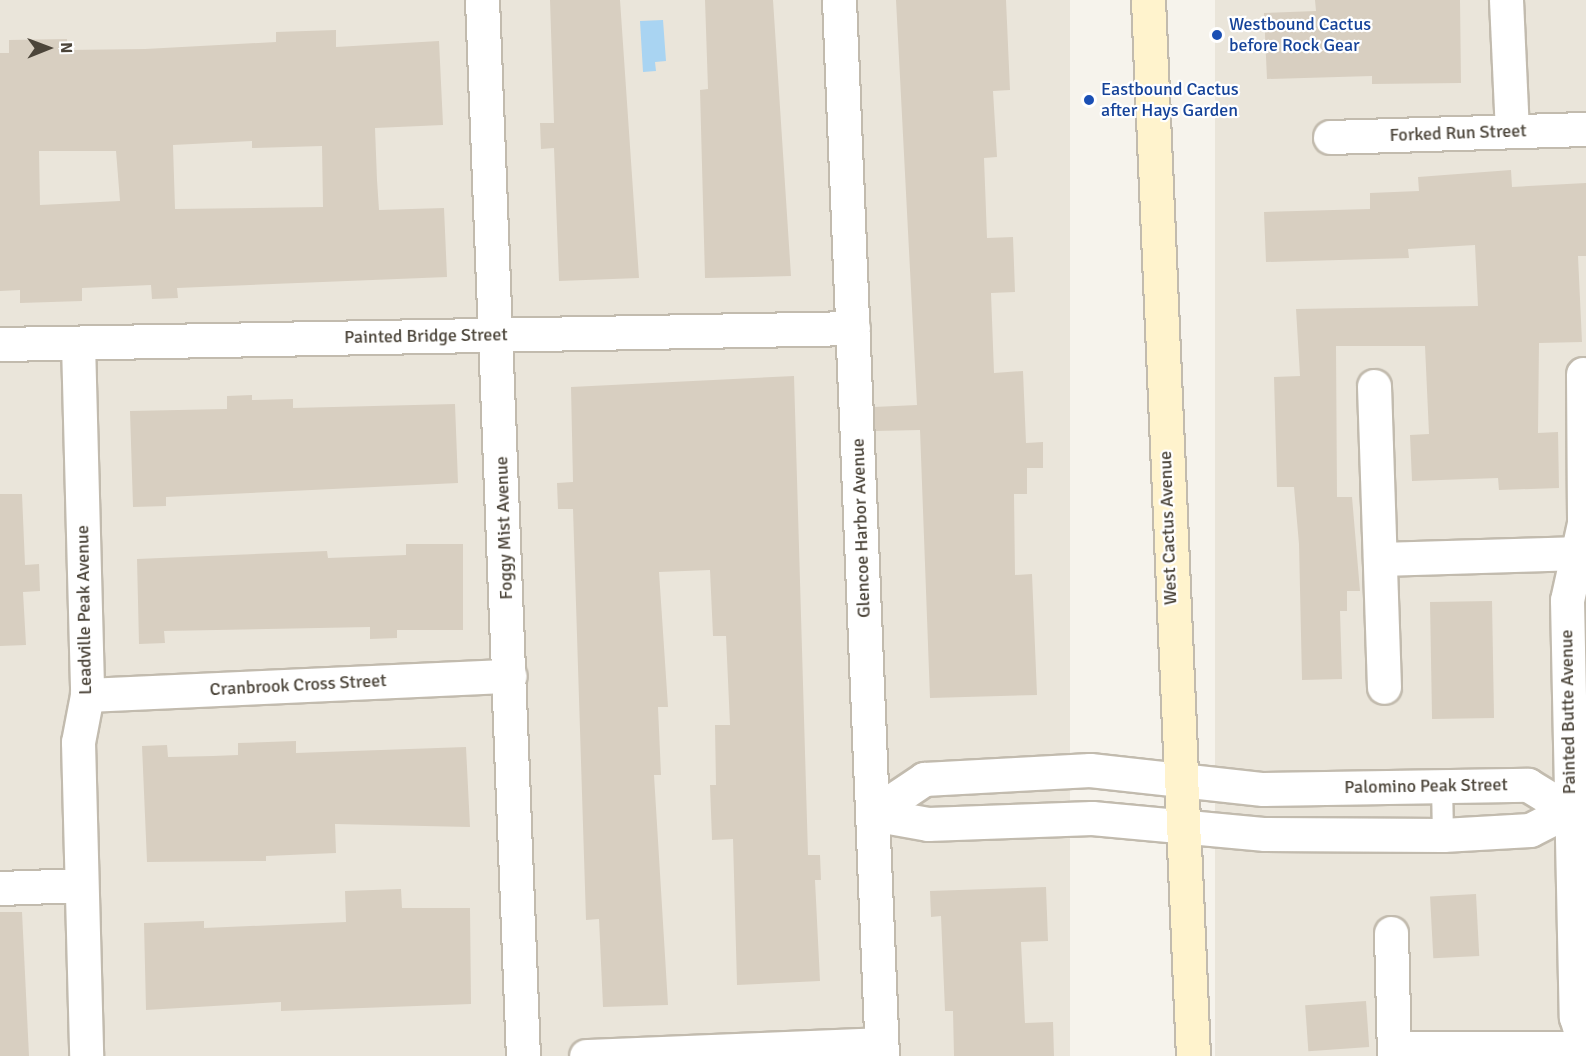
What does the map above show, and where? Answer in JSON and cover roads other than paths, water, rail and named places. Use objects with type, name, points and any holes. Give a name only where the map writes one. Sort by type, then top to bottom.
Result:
[{"type":"main road","name":"West Cactus Avenue","points":[[1149,0],[1178,782],[1193,1056]]},
{"type":"street","name":"Foggy Mist Avenue","points":[[482,0],[523,1056]]},
{"type":"street","name":"Glencoe Harbor Avenue","points":[[839,0],[882,1050]]},
{"type":"street","points":[[1506,0],[1512,131]]},
{"type":"street","name":"Forked Run Street","points":[[1330,137],[1586,129]]},
{"type":"street","name":"Painted Bridge Street","points":[[0,344],[853,328]]},
{"type":"street","name":"Leadville Peak Avenue","points":[[78,343],[87,695],[78,742],[86,1056]]},
{"type":"street","name":"Painted Butte Avenue","points":[[1583,374],[1584,523],[1582,553],[1567,600],[1569,810],[1576,1017],[1586,1049]]},
{"type":"street","points":[[1374,386],[1384,687]]},
{"type":"street","points":[[1380,559],[1582,553]]},
{"type":"street","name":"Cranbrook Cross Street","points":[[87,695],[510,675]]},
{"type":"street","name":"Palomino Peak Street","points":[[872,814],[924,779],[1090,770],[1178,782],[1263,789],[1442,784],[1528,785],[1569,810]]},
{"type":"street","points":[[872,814],[928,824],[1092,818],[1180,822],[1265,834],[1443,835],[1530,830],[1569,810]]},
{"type":"street","points":[[0,888],[81,885]]},
{"type":"street","points":[[1391,933],[1394,1052],[1586,1049]]},
{"type":"street","points":[[586,1056],[882,1050]]},
{"type":"lane","points":[[1442,784],[1443,835]]},
{"type":"water","points":[[663,20],[666,61],[655,62],[656,71],[643,72],[640,21]]},
{"type":"place","name":"Westbound Cactus before Rock Gear","points":[[1217,35]]},
{"type":"place","name":"Eastbound Cactus after Hays Garden","points":[[1089,100]]}]
